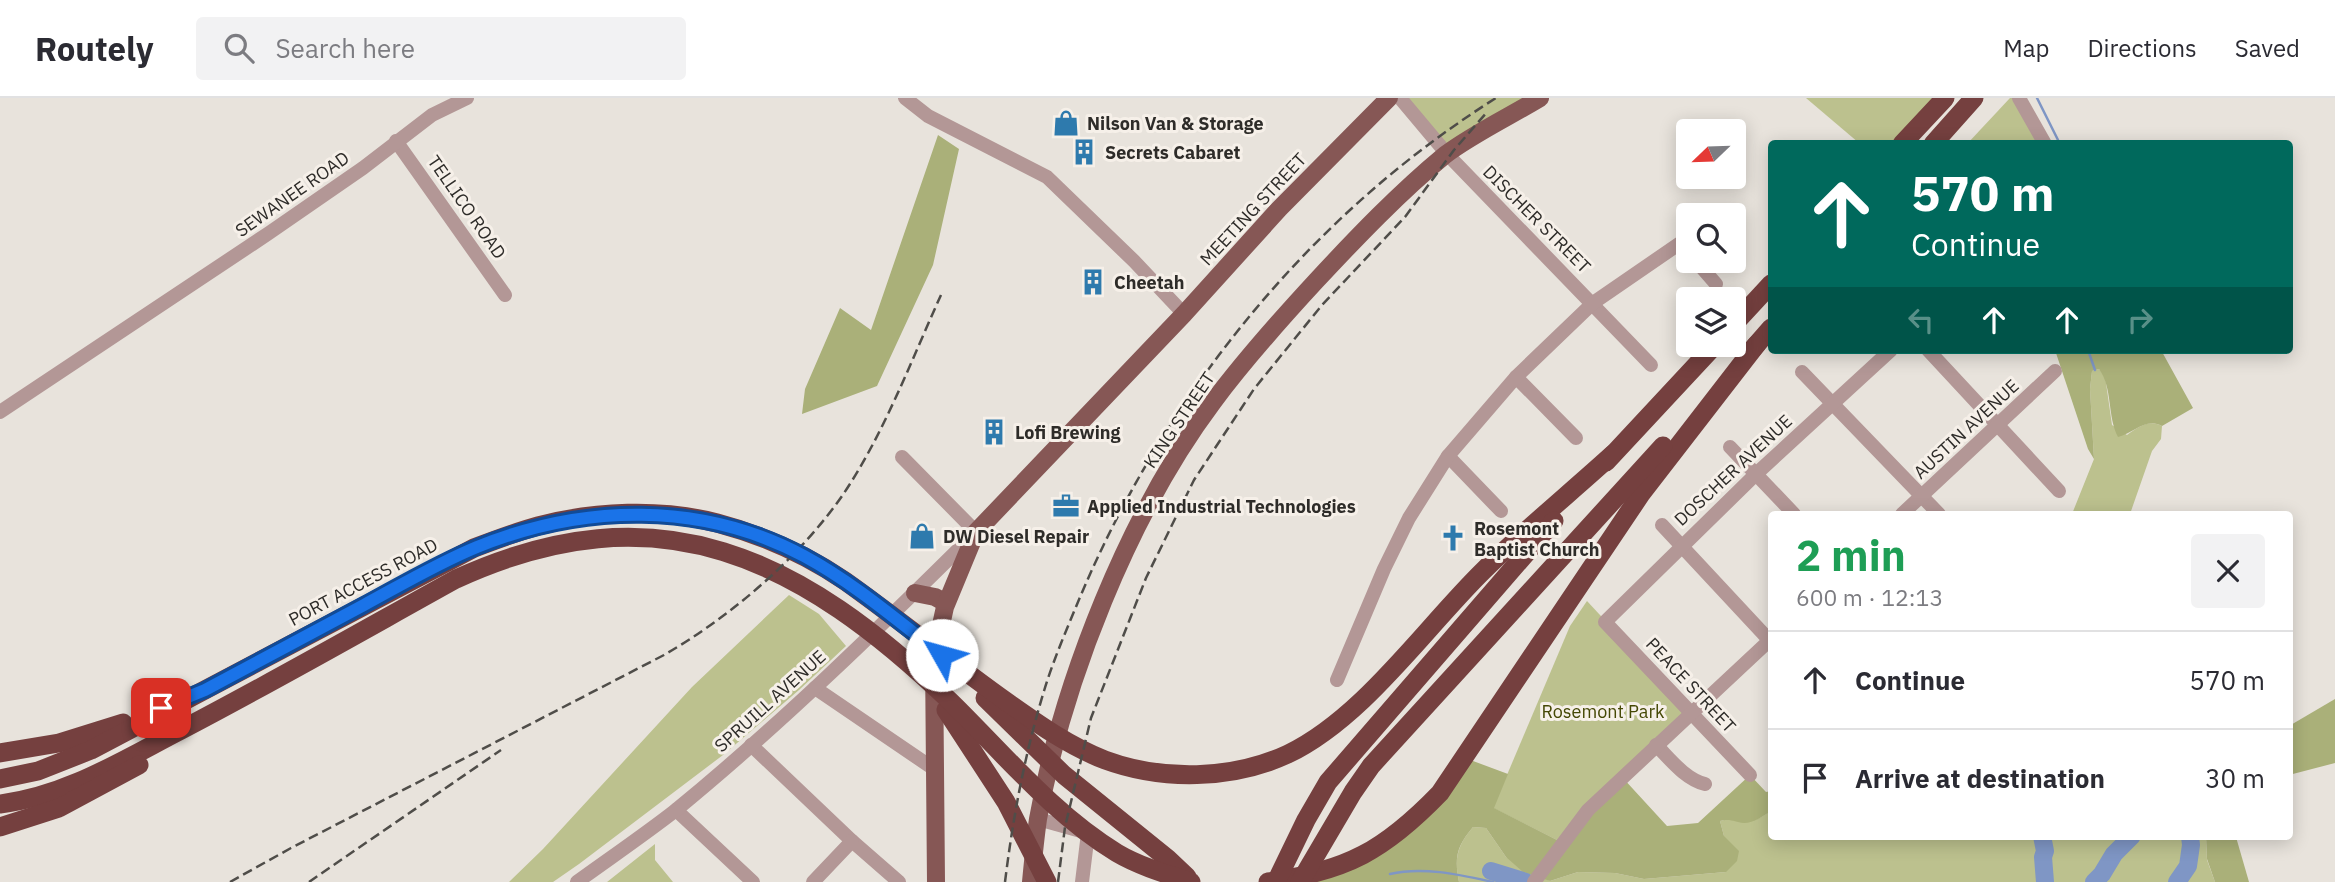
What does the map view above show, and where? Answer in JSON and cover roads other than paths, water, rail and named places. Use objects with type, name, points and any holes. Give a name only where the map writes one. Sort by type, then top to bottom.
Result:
[{"type":"highway","points":[[1906,140],[1945,98]]},
{"type":"highway","points":[[1936,140],[1973,98]]},
{"type":"highway","points":[[1746,311],[1768,287]]},
{"type":"highway","points":[[1300,882],[1371,766],[1768,331]]},
{"type":"highway","points":[[1268,882],[1319,873],[1367,854],[1411,823],[1440,793],[1616,529],[1757,344]]},
{"type":"highway","points":[[1276,882],[1328,782],[1613,454],[1704,357]]},
{"type":"highway","points":[[942,655],[1030,719],[1076,747],[1122,765],[1170,774],[1245,769],[1268,762],[1314,739],[1342,717],[1373,689],[1484,570],[1613,454]]},
{"type":"highway","name":"PORT ACCESS ROAD","points":[[0,779],[23,775],[67,761],[118,737],[474,548],[539,526],[579,518],[622,514],[687,517],[742,530],[802,555],[844,581],[942,655]]},
{"type":"highway","points":[[0,804],[26,801],[77,783],[489,564],[541,547],[618,536],[717,549],[802,584],[843,611],[911,666],[1065,815],[1096,839],[1131,860],[1191,882]]},
{"type":"highway","points":[[942,655],[1063,775],[1168,859],[1191,882]]},
{"type":"highway","points":[[911,666],[941,703],[988,772],[1047,882]]},
{"type":"highway","points":[[0,754],[59,743],[103,730],[205,690]]},
{"type":"highway","points":[[0,827],[60,808],[95,791],[151,758],[215,712]]},
{"type":"main road","name":"MEETING STREET","points":[[976,532],[1184,314],[1279,209],[1389,98]]},
{"type":"main road","name":"KING STREET","points":[[1031,882],[1038,819],[1057,737],[1083,655],[1115,571],[1166,474],[1212,403],[1275,326],[1362,231],[1447,154],[1541,98]]},
{"type":"main road","points":[[936,882],[934,657],[946,603],[976,532]]},
{"type":"main road","points":[[915,593],[936,597],[946,603]]},
{"type":"street","name":"SEWANEE ROAD","points":[[0,412],[363,168],[432,115],[467,98]]},
{"type":"street","points":[[905,98],[928,116],[1047,177],[1141,268],[1184,314]]},
{"type":"street","name":"DISCHER STREET","points":[[1400,98],[1447,154],[1651,365]]},
{"type":"street","points":[[2019,98],[2043,140]]},
{"type":"street","name":"TELLICO ROAD","points":[[396,141],[505,295]]},
{"type":"street","points":[[1337,680],[1384,569],[1409,518],[1448,456],[1516,377],[1593,303],[1676,250]]},
{"type":"street","points":[[1706,273],[1716,284]]},
{"type":"street","name":"DOSCHER AVENUE","points":[[1605,622],[1756,474],[1887,354]]},
{"type":"street","points":[[1932,354],[2059,491]]},
{"type":"street","name":"AUSTIN AVENUE","points":[[1905,511],[2055,371]]},
{"type":"street","points":[[1802,372],[1936,511]]},
{"type":"street","points":[[1516,377],[1576,438]]},
{"type":"street","points":[[1730,447],[1791,511]]},
{"type":"street","points":[[1448,456],[1501,511]]},
{"type":"street","points":[[902,457],[976,532]]},
{"type":"street","points":[[1661,525],[1768,638]]},
{"type":"street","name":"SPRUILL AVENUE","points":[[577,882],[676,810],[816,688],[976,532]]},
{"type":"street","name":"PEACE STREET","points":[[1605,622],[1750,775]]},
{"type":"street","points":[[1534,882],[1588,810],[1768,642]]},
{"type":"street","points":[[816,688],[934,769]]},
{"type":"street","points":[[751,745],[899,882]]},
{"type":"street","points":[[1656,745],[1682,771],[1705,784]]},
{"type":"street","points":[[676,810],[753,882]]},
{"type":"street","points":[[1038,819],[1088,832],[1082,882]]},
{"type":"street","points":[[813,882],[852,841]]},
{"type":"waterway","points":[[2037,98],[2058,140]]},
{"type":"waterway","points":[[2089,354],[2095,370]]},
{"type":"waterway","points":[[2043,840],[2045,882]]},
{"type":"waterway","points":[[2094,882],[2128,840]]},
{"type":"waterway","points":[[2177,882],[2188,866],[2190,840]]},
{"type":"waterway","points":[[1390,874],[1429,871],[1493,882]]},
{"type":"waterway","points":[[1491,871],[1526,882]]},
{"type":"railway","points":[[1005,882],[1025,762],[1051,669],[1113,527],[1153,454],[1198,384],[1248,318],[1303,256],[1363,198],[1427,145],[1496,98]]},
{"type":"railway","points":[[1058,882],[1065,827],[1091,718],[1146,578],[1194,480],[1254,389],[1322,305],[1405,217],[1454,150],[1488,111]]},
{"type":"railway","points":[[230,882],[664,655],[738,605],[805,542],[842,496],[871,449],[941,295]]},
{"type":"railway","points":[[309,882],[501,750]]},
{"type":"place","name":"Nilson Van & Storage","points":[[1066,123]]},
{"type":"place","name":"Secrets Cabaret","points":[[1084,152]]},
{"type":"place","name":"Cheetah","points":[[1093,282]]},
{"type":"place","name":"Lofi Brewing","points":[[994,432]]},
{"type":"place","name":"Applied Industrial Technologies","points":[[1066,506]]},
{"type":"place","name":"DW Diesel Repair","points":[[922,536]]},
{"type":"place","name":"Rosemont Baptist Church","points":[[1453,538]]},
{"type":"park label","name":"Rosemont Park","points":[[1603,711]]}]
